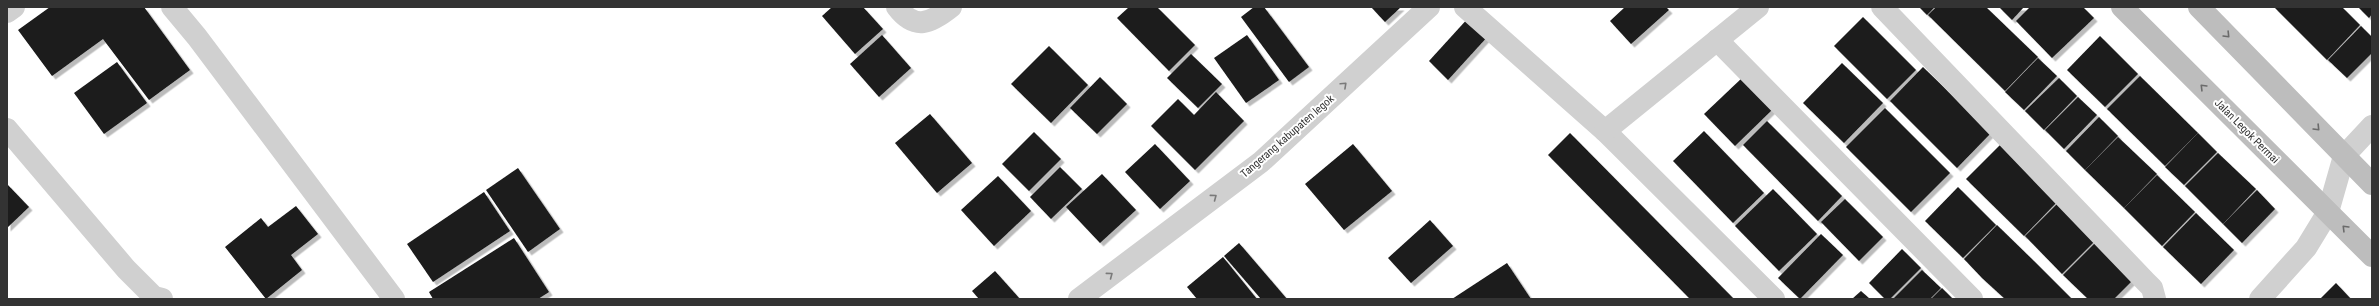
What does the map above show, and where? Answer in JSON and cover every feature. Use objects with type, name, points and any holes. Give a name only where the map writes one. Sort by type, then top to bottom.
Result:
[{"type":"street","points":[[7,12],[14,7]]},
{"type":"street","points":[[172,7],[197,37],[394,299]]},
{"type":"street","points":[[897,7],[905,17],[920,23],[935,20],[951,7]]},
{"type":"street","name":"Tangerang kabupaten legok","points":[[1079,299],[1261,162],[1429,7]]},
{"type":"street","points":[[1465,7],[1606,131],[1774,299]]},
{"type":"street","points":[[1606,131],[1758,7]]},
{"type":"street","points":[[1882,7],[2152,288],[2155,299]]},
{"type":"street","name":"Jalan Legok Permai","points":[[2122,7],[2372,256]]},
{"type":"street","points":[[2199,7],[2372,184]]},
{"type":"street","points":[[1717,40],[1972,299]]},
{"type":"street","points":[[2260,299],[2306,248],[2328,212],[2344,156],[2372,126]]},
{"type":"street","points":[[7,129],[126,269],[154,297],[162,299]]},
{"type":"building","points":[[50,7],[144,7],[190,70],[149,100],[103,39],[52,76],[18,30]]},
{"type":"building","points":[[832,7],[863,7],[883,29],[855,54],[822,16]]},
{"type":"building","points":[[1129,7],[1157,7],[1195,45],[1169,71],[1117,18]]},
{"type":"building","points":[[1254,7],[1264,7],[1309,67],[1289,82],[1241,17]]},
{"type":"building","points":[[1371,7],[1401,7],[1385,22]]},
{"type":"building","points":[[1625,7],[1666,7],[1669,10],[1631,44],[1610,21]]},
{"type":"building","points":[[1919,7],[1935,7],[1927,15]]},
{"type":"building","points":[[1936,7],[1986,7],[2038,57],[2005,91],[1928,15]]},
{"type":"building","points":[[1999,7],[2024,7],[2012,20]]},
{"type":"building","points":[[2030,7],[2083,7],[2094,18],[2052,58],[2016,21]]},
{"type":"building","points":[[2274,7],[2342,7],[2360,25],[2327,60]]},
{"type":"building","points":[[2358,7],[2372,7],[2372,14],[2369,18]]},
{"type":"building","points":[[1470,16],[1489,35],[1448,80],[1429,61]]},
{"type":"building","points":[[1863,17],[1916,70],[1887,99],[1834,46]]},
{"type":"building","points":[[2361,26],[2372,37],[2372,53],[2347,78],[2328,60]]},
{"type":"building","points":[[882,35],[911,68],[879,97],[850,64]]},
{"type":"building","points":[[1247,35],[1279,80],[1246,103],[1214,58]]},
{"type":"building","points":[[2100,36],[2138,74],[2105,107],[2067,70]]},
{"type":"building","points":[[1049,46],[1088,85],[1051,123],[1011,84]]},
{"type":"building","points":[[1191,54],[1222,84],[1198,108],[1167,78]]},
{"type":"building","points":[[2038,58],[2057,76],[2024,110],[2005,92]]},
{"type":"building","points":[[117,62],[147,103],[104,134],[74,93]]},
{"type":"building","points":[[1842,63],[1883,103],[1844,143],[1803,103]]},
{"type":"building","points":[[1923,67],[1991,133],[1957,168],[1890,101]]},
{"type":"building","points":[[2140,76],[2198,133],[2165,166],[2107,109]]},
{"type":"building","points":[[1100,77],[1127,104],[1097,134],[1070,108]]},
{"type":"building","points":[[1743,77],[1773,109],[1735,146],[1704,114]]},
{"type":"building","points":[[2059,78],[2077,96],[2044,130],[2025,111]]},
{"type":"building","points":[[1216,92],[1244,121],[1195,170],[1151,126],[1178,99],[1194,115]]},
{"type":"building","points":[[2078,97],[2097,115],[2064,149],[2045,130]]},
{"type":"building","points":[[1885,108],[1950,173],[1911,212],[1846,147]]},
{"type":"building","points":[[930,114],[972,163],[937,193],[895,143]]},
{"type":"building","points":[[2099,117],[2118,136],[2085,170],[2066,151]]},
{"type":"building","points":[[1767,121],[1842,196],[1818,221],[1743,145]]},
{"type":"building","points":[[1704,131],[1764,193],[1733,223],[1673,161]]},
{"type":"building","points":[[1034,132],[1061,159],[1029,191],[1002,164]]},
{"type":"building","points":[[1570,133],[1734,299],[1690,299],[1548,155]]},
{"type":"building","points":[[2198,133],[2217,152],[2184,185],[2165,167]]},
{"type":"building","points":[[2118,137],[2157,174],[2124,208],[2085,170]]},
{"type":"building","points":[[1155,144],[1190,181],[1160,209],[1125,172]]},
{"type":"building","points":[[1353,144],[1392,191],[1344,230],[1305,184]]},
{"type":"building","points":[[2000,145],[2057,202],[2024,236],[1966,179]]},
{"type":"building","points":[[2218,153],[2256,189],[2223,224],[2185,186]]},
{"type":"building","points":[[1060,167],[1082,189],[1051,219],[1030,197]]},
{"type":"building","points":[[518,168],[560,229],[528,252],[486,190]]},
{"type":"building","points":[[1102,174],[1136,210],[1100,243],[1066,207]]},
{"type":"building","points":[[2157,175],[2195,212],[2162,246],[2124,208]]},
{"type":"building","points":[[998,176],[1031,211],[994,246],[961,210]]},
{"type":"building","points":[[7,184],[29,207],[7,228]]},
{"type":"building","points":[[1958,187],[1996,225],[1963,258],[1925,221]]},
{"type":"building","points":[[1773,189],[1817,234],[1779,271],[1735,226]]},
{"type":"building","points":[[2257,190],[2275,209],[2242,243],[2223,224]]},
{"type":"building","points":[[484,192],[510,231],[433,282],[407,244]]},
{"type":"building","points":[[1845,199],[1883,237],[1859,261],[1821,222]]},
{"type":"building","points":[[2058,203],[2096,240],[2062,274],[2025,236]]},
{"type":"building","points":[[296,206],[318,234],[291,255],[302,270],[266,299],[225,247],[261,218],[268,227]]},
{"type":"building","points":[[2196,213],[2234,250],[2201,284],[2163,247]]},
{"type":"building","points":[[1430,220],[1453,246],[1411,283],[1388,258]]},
{"type":"building","points":[[1997,225],[2072,299],[2005,299],[1982,278],[1964,259]]},
{"type":"building","points":[[1821,234],[1843,255],[1800,299],[1778,278]]},
{"type":"building","points":[[514,238],[549,292],[538,299],[433,299],[429,292]]},
{"type":"building","points":[[2097,241],[2135,278],[2114,299],[2088,299],[2063,275]]},
{"type":"building","points":[[1239,243],[1287,299],[1261,299],[1224,256]]},
{"type":"building","points":[[1902,249],[1921,268],[1890,299],[1885,299],[1869,283]]},
{"type":"building","points":[[1223,257],[1257,299],[1197,299],[1187,287]]},
{"type":"building","points":[[1507,263],[1531,299],[1452,299]]},
{"type":"building","points":[[1922,270],[1941,288],[1930,299],[1893,299]]},
{"type":"building","points":[[995,271],[1020,299],[979,299],[972,291]]},
{"type":"building","points":[[2336,283],[2351,299],[2320,299]]},
{"type":"building","points":[[1942,288],[1953,299],[1931,299]]},
{"type":"building","points":[[1861,291],[1870,299],[1852,299]]}]
